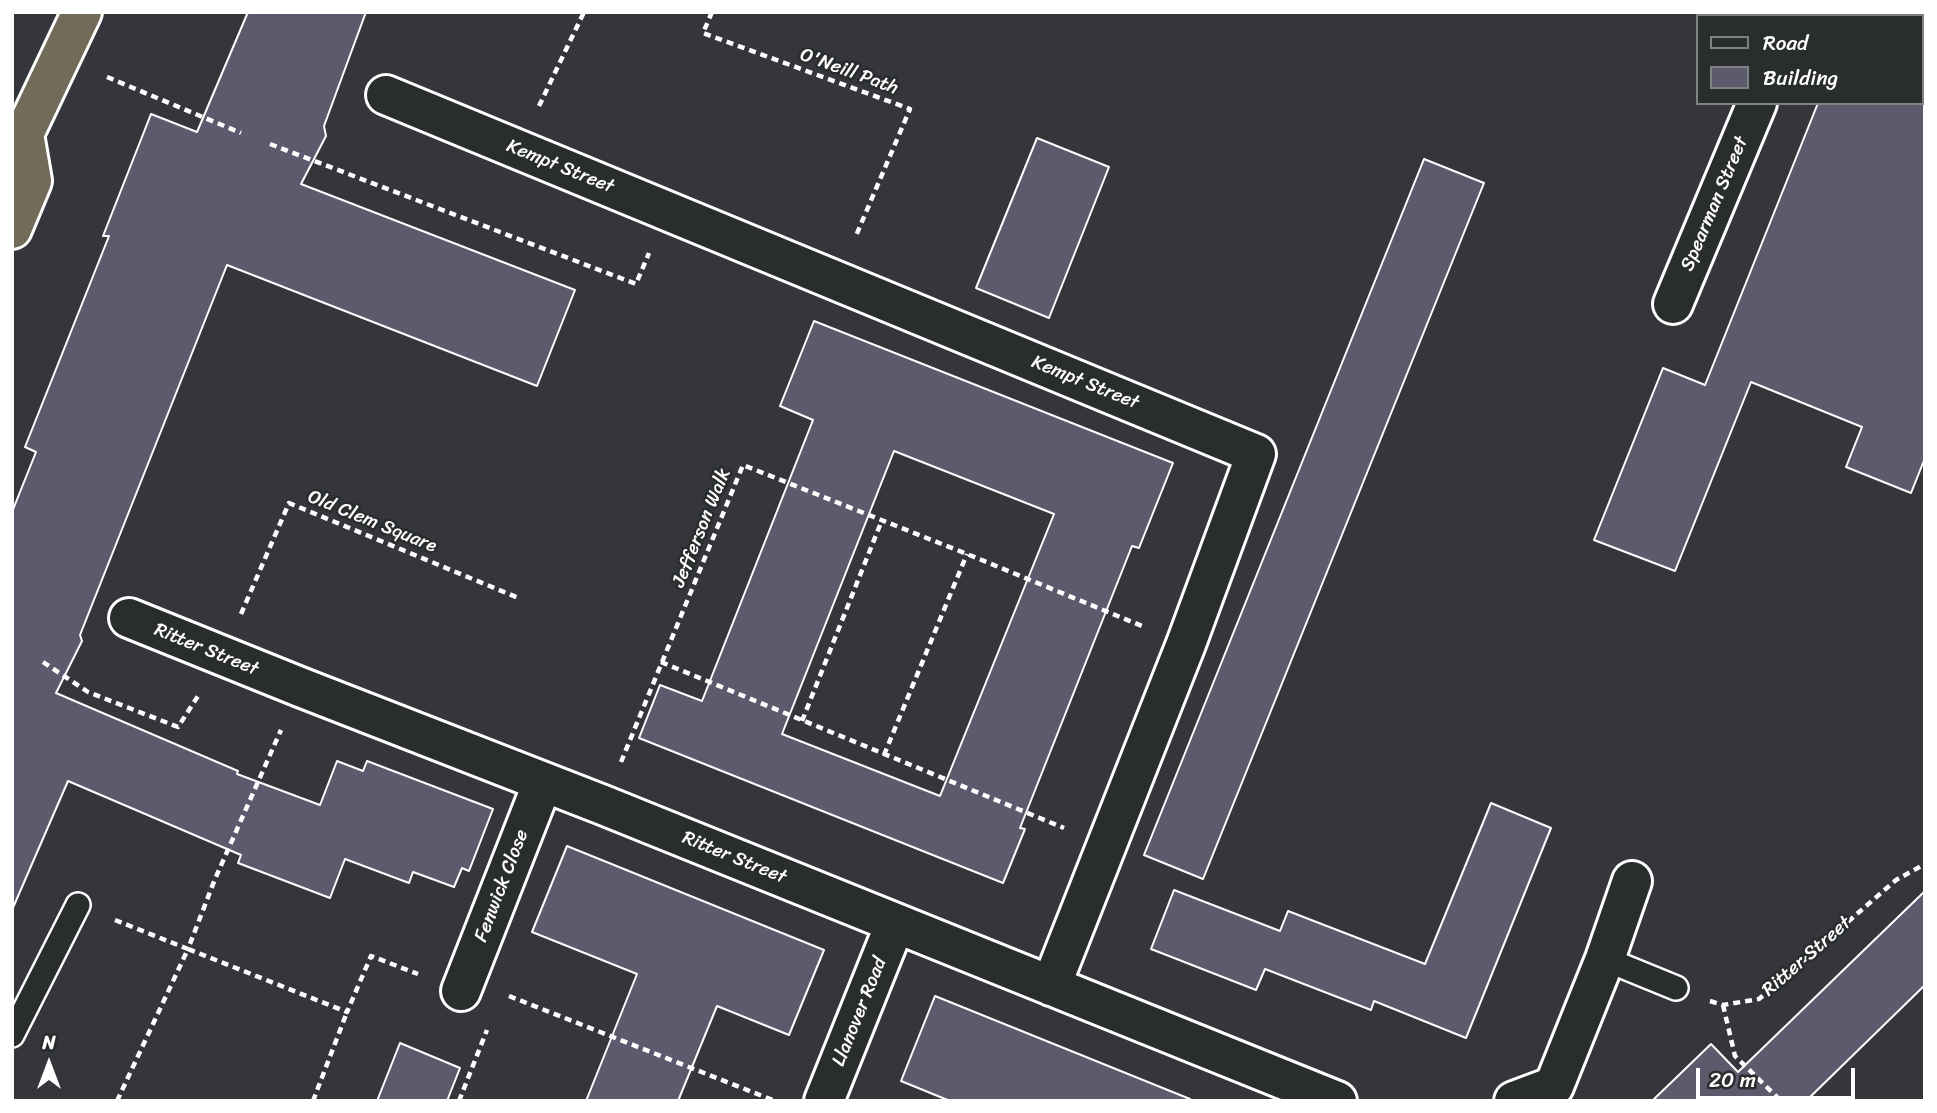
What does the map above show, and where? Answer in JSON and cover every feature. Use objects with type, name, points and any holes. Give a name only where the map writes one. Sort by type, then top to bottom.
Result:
[{"type":"highway","points":[[12,229],[32,181],[18,138],[82,12]]},
{"type":"street","name":"Kempt Street","points":[[386,95],[1256,454],[1186,644],[1051,986]]},
{"type":"street","name":"Spearman Street","points":[[1673,304],[1756,105]]},
{"type":"street","name":"Ritter Street","points":[[129,618],[603,805],[1337,1101]]},
{"type":"street","name":"Fenwick Close","points":[[461,991],[543,782]]},
{"type":"street","points":[[1514,1101],[1554,1086],[1605,959],[1632,881]]},
{"type":"street","name":"Llanover Road","points":[[824,1101],[895,924]]},
{"type":"lane","points":[[12,1035],[78,905]]},
{"type":"lane","points":[[1605,959],[1676,988]]},
{"type":"path","points":[[518,150],[584,12]]},
{"type":"path","name":"O'Neill Path","points":[[712,12],[703,33],[910,109],[836,281]]},
{"type":"path","points":[[107,77],[241,133]]},
{"type":"path","points":[[270,144],[636,284],[667,211]]},
{"type":"path","name":"Jefferson Walk","points":[[603,805],[743,466],[1186,644]]},
{"type":"path","name":"Old Clem Square","points":[[223,656],[289,503],[521,599]]},
{"type":"path","points":[[802,721],[882,520]]},
{"type":"path","points":[[884,755],[967,554]]},
{"type":"path","points":[[43,662],[88,692],[178,727],[223,656]]},
{"type":"path","points":[[662,662],[1107,845]]},
{"type":"path","points":[[117,1101],[188,949],[215,879],[300,687]]},
{"type":"path","name":"Ritter Street","points":[[1676,988],[1723,1005],[1759,999],[1896,880],[1925,864]]},
{"type":"path","points":[[78,905],[347,1012]]},
{"type":"path","points":[[313,1101],[371,956],[461,991]]},
{"type":"path","points":[[502,993],[775,1101]]},
{"type":"path","points":[[1723,1005],[1735,1056],[1781,1101]]},
{"type":"building","points":[[248,12],[366,12],[324,126],[326,136],[301,184],[575,290],[537,386],[227,265],[80,635],[82,641],[56,693],[238,771],[237,774],[320,805],[337,761],[363,771],[367,761],[493,809],[469,871],[462,868],[454,887],[413,872],[409,883],[345,859],[330,898],[238,863],[241,855],[68,781],[12,910],[12,512],[36,452],[25,447],[109,236],[103,236],[151,114],[197,132]]},
{"type":"building","points":[[1925,103],[1925,458],[1911,493],[1846,467],[1862,427],[1751,382],[1675,571],[1594,540],[1663,368],[1705,385],[1817,105]]},
{"type":"building","points":[[1037,138],[1109,167],[1049,318],[976,288]]},
{"type":"building","points":[[1424,159],[1484,183],[1203,879],[1144,855]]},
{"type":"building","points":[[814,321],[1173,463],[1139,548],[1132,546],[1020,828],[1025,829],[1003,883],[639,738],[660,685],[702,701],[813,420],[780,406]],"holes":[[[894,451],[1054,514],[940,796],[782,734]]]},
{"type":"building","points":[[1491,803],[1551,828],[1466,1038],[1374,1001],[1371,1010],[1265,969],[1256,990],[1151,949],[1174,890],[1280,931],[1288,911],[1425,964]]},
{"type":"building","points":[[567,846],[824,950],[789,1035],[717,1006],[678,1101],[586,1101],[637,974],[532,932]]},
{"type":"building","points":[[1925,891],[1925,985],[1806,1101],[1652,1101],[1711,1044],[1738,1072]]},
{"type":"building","points":[[935,996],[1190,1101],[950,1101],[901,1081]]},
{"type":"building","points":[[400,1043],[460,1068],[447,1101],[377,1101]]}]
